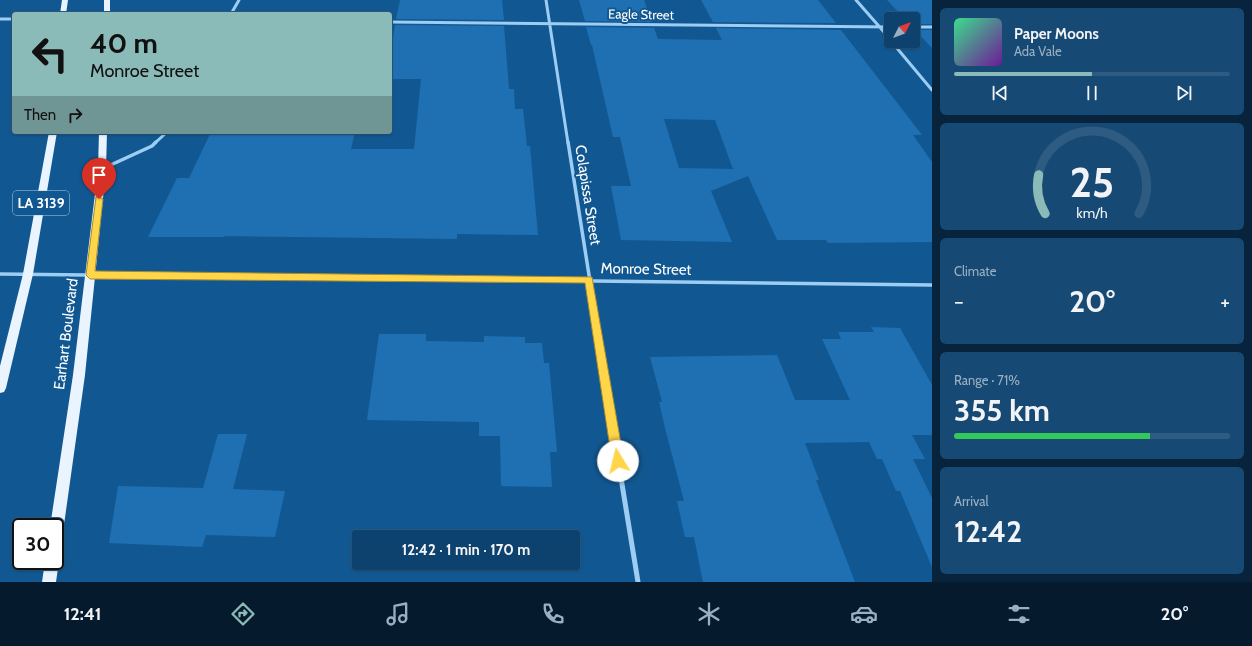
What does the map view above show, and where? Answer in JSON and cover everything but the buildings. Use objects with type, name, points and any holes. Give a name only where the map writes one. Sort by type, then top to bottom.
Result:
[{"type":"main road","points":[[63,12],[65,0]]},
{"type":"main road","points":[[107,0],[107,12]]},
{"type":"main road","name":"LA 3139","points":[[28,274],[53,134]]},
{"type":"main road","name":"Earhart Boulevard","points":[[58,518],[79,375],[102,169],[103,134]]},
{"type":"main road","points":[[0,388],[28,274]]},
{"type":"main road","points":[[49,582],[51,570]]},
{"type":"street","points":[[232,12],[239,0]]},
{"type":"street","name":"Colapissa Street","points":[[546,0],[589,280],[638,582]]},
{"type":"street","points":[[856,0],[884,32]]},
{"type":"street","points":[[0,19],[12,20]]},
{"type":"street","name":"Eagle Street","points":[[392,22],[884,27]]},
{"type":"street","points":[[920,27],[932,27]]},
{"type":"street","points":[[897,48],[932,90]]},
{"type":"street","points":[[102,169],[152,146],[165,134]]},
{"type":"street","name":"Monroe Street","points":[[0,274],[932,285]]},
{"type":"route","points":[[99,199],[90,275],[136,277],[589,280],[618,461]]}]
